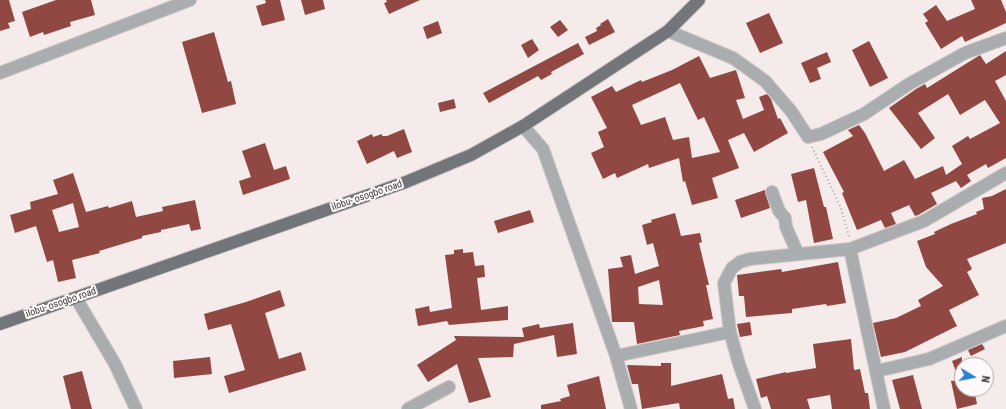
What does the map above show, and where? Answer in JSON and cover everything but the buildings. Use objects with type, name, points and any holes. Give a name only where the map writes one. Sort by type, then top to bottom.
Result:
[{"type":"main road","name":"ilobu- osogbo road","points":[[0,324],[406,182],[471,156],[523,126],[668,31],[699,0]]},
{"type":"street","points":[[0,73],[190,0]]},
{"type":"street","points":[[668,31],[733,58],[765,81],[791,111],[808,136],[821,134],[864,114],[909,84],[965,53],[1006,38]]},
{"type":"street","points":[[523,126],[543,149],[616,356],[631,409]]},
{"type":"street","points":[[755,409],[739,364],[730,332],[724,283],[732,268],[740,262],[750,259],[850,249],[924,221],[1006,173]]},
{"type":"street","points":[[772,192],[779,211],[785,218],[786,227],[798,254]]},
{"type":"street","points":[[850,249],[884,409]]},
{"type":"street","points":[[76,298],[115,364],[136,409]]},
{"type":"street","points":[[877,371],[929,358],[1006,326]]},
{"type":"street","points":[[616,356],[730,332]]},
{"type":"street","points":[[408,409],[449,387]]},
{"type":"path","points":[[808,136],[841,208],[849,235],[850,249]]}]
